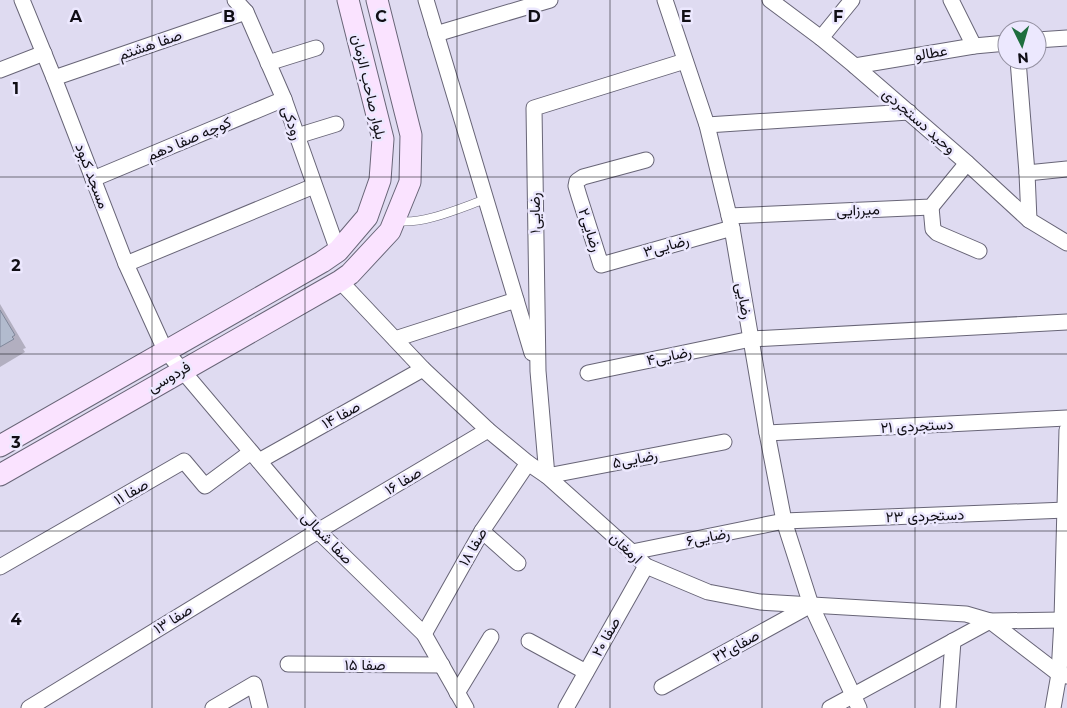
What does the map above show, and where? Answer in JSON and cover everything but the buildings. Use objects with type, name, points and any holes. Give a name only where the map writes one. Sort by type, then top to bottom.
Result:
[{"type":"main road","name":"بلوار صاحب الزمان","points":[[338,251],[367,216],[380,180],[383,140],[348,0]]},
{"type":"main road","name":"بلوار صاحب الزمان","points":[[340,281],[350,274],[390,231],[410,182],[411,135],[377,0]]},
{"type":"main road","name":"فردوسی","points":[[0,446],[322,262],[338,251]]},
{"type":"main road","name":"فردوسی","points":[[0,476],[340,281]]},
{"type":"street","name":"مسجد کبود","points":[[22,0],[126,264],[165,350],[182,370]]},
{"type":"street","name":"رودکی","points":[[235,0],[246,12],[284,99],[338,251]]},
{"type":"street","points":[[426,0],[538,371]]},
{"type":"street","points":[[436,34],[550,0]]},
{"type":"street","name":"رضایی","points":[[665,0],[707,125],[730,222],[784,521],[811,605]]},
{"type":"street","name":"وحید دستجردی","points":[[770,0],[855,66],[967,163],[1029,220],[1067,242]]},
{"type":"street","points":[[821,38],[852,0]]},
{"type":"street","points":[[951,0],[974,46]]},
{"type":"street","name":"صفا هشتم","points":[[54,78],[246,12]]},
{"type":"street","points":[[1047,39],[1067,38]]},
{"type":"street","name":"عطالو","points":[[855,66],[997,44]]},
{"type":"street","points":[[268,63],[316,48]]},
{"type":"street","points":[[0,70],[44,53]]},
{"type":"street","name":"رضایی۱","points":[[546,476],[538,371],[534,108],[686,61]]},
{"type":"street","points":[[1019,70],[1029,220]]},
{"type":"street","name":"کوچه صفا دهم","points":[[93,179],[284,99]]},
{"type":"street","points":[[707,125],[909,112]]},
{"type":"street","points":[[297,136],[336,124]]},
{"type":"street","name":"رضایی۲","points":[[601,265],[578,196],[577,180],[646,160]]},
{"type":"street","points":[[967,163],[931,207],[933,228],[937,233],[979,251]]},
{"type":"street","points":[[1027,173],[1067,169]]},
{"type":"street","points":[[126,264],[314,186]]},
{"type":"street","name":"میرزایی","points":[[730,222],[931,207]]},
{"type":"street","name":"رضایی۳","points":[[601,265],[730,222]]},
{"type":"street","name":"ارمغان","points":[[340,281],[422,369],[488,430],[546,476],[646,566],[708,592],[760,602],[966,614],[990,621]]},
{"type":"street","points":[[395,339],[516,300]]},
{"type":"street","name":"رضایی۴","points":[[588,373],[751,339],[1067,322]]},
{"type":"street","name":"صفا ۱۴","points":[[255,456],[422,369]]},
{"type":"street","name":"صفا شمالی","points":[[182,370],[318,531],[424,634],[466,708]]},
{"type":"street","name":"دستجردی ۲۱","points":[[767,434],[1067,418]]},
{"type":"street","name":"صفا ۱۶","points":[[318,531],[488,430]]},
{"type":"street","points":[[1053,708],[1063,675],[1062,620],[1067,430]]},
{"type":"street","name":"رضایی۵","points":[[546,476],[724,442]]},
{"type":"street","name":"صفا ۱۱","points":[[0,567],[184,461],[205,486],[255,456]]},
{"type":"street","name":"صفا ۱۸","points":[[424,634],[482,530],[528,463]]},
{"type":"street","name":"دستجردی ۲۳","points":[[784,521],[1066,510]]},
{"type":"street","name":"رضایی۶","points":[[632,552],[784,521]]},
{"type":"street","points":[[482,530],[518,563]]},
{"type":"street","name":"صفا ۱۳","points":[[29,708],[318,531]]},
{"type":"street","name":"صفا ۲۰","points":[[566,708],[646,566]]},
{"type":"street","points":[[811,605],[856,702]]},
{"type":"street","name":"صفای۲۲","points":[[662,687],[811,605]]},
{"type":"street","points":[[830,708],[856,702],[953,641],[990,621],[1062,620]]},
{"type":"street","points":[[990,621],[1063,675]]},
{"type":"street","points":[[457,693],[491,637]]},
{"type":"street","points":[[529,641],[586,672]]},
{"type":"street","points":[[948,708],[953,641]]},
{"type":"street","name":"صفا ۱۵","points":[[288,664],[442,665]]},
{"type":"street","points":[[213,708],[254,684],[260,708]]},
{"type":"lane","points":[[395,220],[407,222],[426,219],[486,200]]}]
